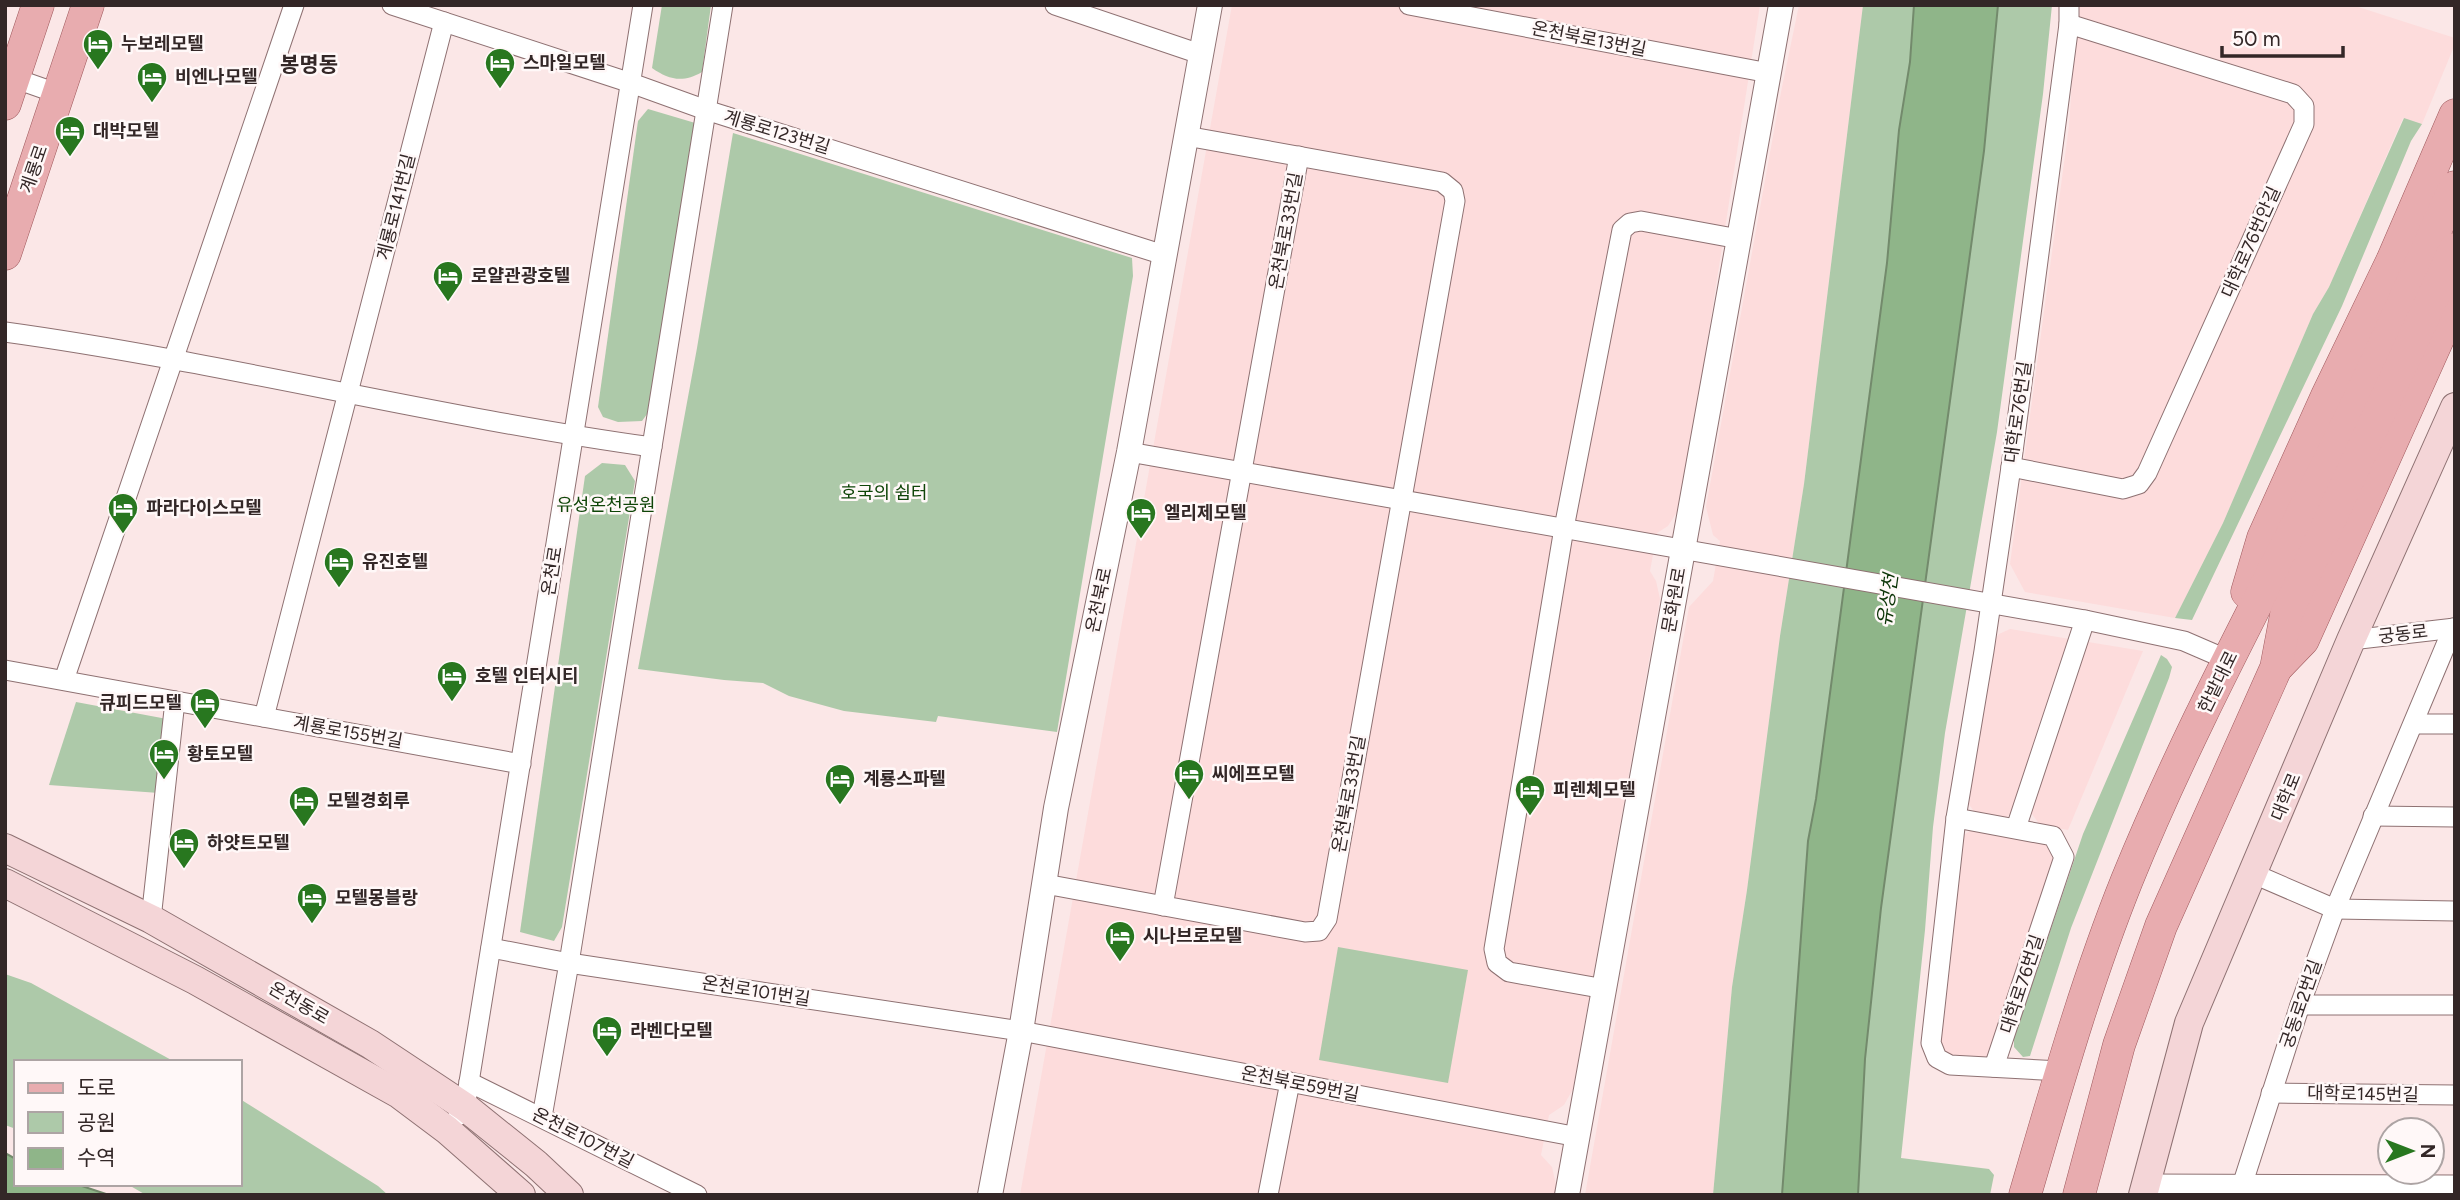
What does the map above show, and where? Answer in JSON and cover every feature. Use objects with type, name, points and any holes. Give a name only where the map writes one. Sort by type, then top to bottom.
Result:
[{"type":"main road","points":[[8,86],[38,5]]},
{"type":"main road","name":"계룡로","points":[[5,254],[88,5]]},
{"type":"main road","points":[[2228,660],[2263,538],[2392,261],[2455,115]]},
{"type":"main road","name":"한밭대로","points":[[2025,1195],[2061,1071],[2127,881],[2161,800],[2228,660],[2330,459],[2455,187]]},
{"type":"main road","points":[[2080,1195],[2119,1045],[2161,926],[2276,668],[2286,615],[2455,249]]},
{"type":"main road","points":[[2276,668],[2303,640],[2455,301]]},
{"type":"main road","name":"대학로","points":[[2144,1189],[2189,1023],[2351,640],[2455,407]]},
{"type":"main road","name":"온천동로","points":[[5,848],[151,919],[370,1044],[467,1094],[569,1195]]},
{"type":"main road","name":"온천동로","points":[[5,883],[296,1035],[399,1094],[447,1130],[521,1195]]},
{"type":"street","points":[[64,680],[294,5]]},
{"type":"street","name":"계룡로123번길","points":[[392,5],[706,110],[1164,254]]},
{"type":"street","name":"온천로","points":[[447,1130],[467,1094],[643,5]]},
{"type":"street","points":[[542,1117],[723,5]]},
{"type":"street","points":[[1055,5],[1200,54]]},
{"type":"street","name":"온천북로","points":[[990,1195],[1021,1031],[1056,808],[1129,452],[1210,5]]},
{"type":"street","name":"온천북로13번길","points":[[1409,5],[1769,73]]},
{"type":"street","name":"문화원로","points":[[1567,1195],[1781,5]]},
{"type":"street","name":"대학로76번길","points":[[2061,1071],[1950,1065],[1937,1058],[1931,1043],[1956,818],[2011,467],[2069,15]]},
{"type":"street","name":"대학로76번안길","points":[[2011,467],[2123,489],[2139,484],[2153,460],[2304,124],[2304,106],[2293,94],[2069,15]]},
{"type":"street","name":"계룡로141번길","points":[[264,717],[444,22]]},
{"type":"street","points":[[8,86],[59,94]]},
{"type":"street","name":"온천북로33번길","points":[[1045,884],[1305,932],[1319,931],[1327,919],[1455,201],[1453,191],[1442,182],[1186,136]]},
{"type":"street","name":"온천북로33번길","points":[[1163,906],[1299,156]]},
{"type":"street","points":[[1605,989],[1509,972],[1497,964],[1494,949],[1564,528],[1622,230],[1630,223],[1641,221],[1739,239]]},
{"type":"street","points":[[5,332],[173,359],[574,436],[652,447]]},
{"type":"street","points":[[1129,452],[2085,620],[2184,641],[2228,660]]},
{"type":"street","points":[[2016,828],[2085,620]]},
{"type":"street","name":"궁동로","points":[[2351,640],[2454,628]]},
{"type":"street","name":"궁동로2번길","points":[[2240,1190],[2300,1005],[2335,909],[2372,816],[2454,628]]},
{"type":"street","name":"계룡로155번길","points":[[5,670],[521,764]]},
{"type":"street","points":[[151,919],[175,701]]},
{"type":"street","points":[[2414,724],[2455,724]]},
{"type":"street","points":[[2372,816],[2455,817]]},
{"type":"street","name":"대학로76번길","points":[[1956,818],[2053,836],[2064,857],[1994,1067]]},
{"type":"street","points":[[2254,874],[2335,909],[2455,911]]},
{"type":"street","name":"온천로101번길","points":[[491,948],[569,963],[1021,1031]]},
{"type":"street","points":[[2300,1005],[2455,1005]]},
{"type":"street","name":"온천북로59번길","points":[[1021,1031],[1578,1137]]},
{"type":"street","points":[[1268,1195],[1290,1082]]},
{"type":"street","name":"대학로145번길","points":[[2272,1093],[2455,1095]]},
{"type":"street","name":"온천로107번길","points":[[467,1094],[542,1117],[697,1195]]},
{"type":"street","points":[[2144,1189],[2240,1190],[2455,1185]]},
{"type":"shaded area","points":[[1232,5],[1760,5],[1699,394],[1677,512],[1668,526],[1657,533],[1650,571],[1656,581],[1660,599],[1573,1089],[1564,1105],[1549,1115],[1541,1155],[1552,1167],[1555,1195],[1020,1195]]},
{"type":"shaded area","points":[[1799,5],[1863,5],[1804,484],[1780,636],[1732,987],[1713,1195],[1585,1195],[1689,607],[1713,581],[1720,541],[1713,535],[1706,507]]},
{"type":"shaded area","points":[[2077,5],[2352,5],[2455,38],[2455,44],[2422,124],[2403,118],[2329,287],[2313,314],[2223,523],[2175,618],[2025,592],[2010,564],[2069,126]]},
{"type":"shaded area","points":[[2010,629],[2143,651],[2068,830],[2040,825],[2032,814],[2015,810],[2005,818],[1975,813],[1964,797],[1989,649],[1999,634]]},
{"type":"shaded area","points":[[1973,829],[2049,842],[2056,854],[1991,1052],[1983,1060],[1951,1057],[1940,1047],[1962,836]]},
{"type":"green space","points":[[662,5],[711,5],[702,72],[689,78],[676,79],[652,68]]},
{"type":"green space","points":[[1863,5],[1914,5],[1887,263],[1816,799],[1808,841],[1782,1195],[1713,1195],[1732,987],[1780,636],[1804,484]]},
{"type":"green space","points":[[1998,5],[2052,5],[2043,94],[1997,432],[1945,733],[1933,827],[1901,1158],[1989,1169],[1994,1175],[1990,1195],[1858,1195],[1865,1059],[1881,908],[1984,151]]},
{"type":"green space","points":[[648,109],[702,125],[650,410],[642,421],[618,422],[603,417],[598,407],[638,121]]},
{"type":"green space","points":[[2404,118],[2422,124],[2411,141],[2342,306],[2192,620],[2175,618],[2223,523],[2313,314],[2329,287]]},
{"type":"green space","name":"호국의 쉼터","points":[[733,133],[1132,258],[1133,276],[1057,732],[938,716],[936,722],[844,711],[789,696],[763,683],[638,669]]},
{"type":"green space","name":"유성온천공원","points":[[602,463],[625,465],[635,481],[562,927],[554,941],[520,932],[585,476]]},
{"type":"green space","points":[[2161,655],[2172,667],[2169,678],[2071,928],[2030,1056],[2023,1057],[2014,1047],[2014,1038],[2083,834]]},
{"type":"green space","points":[[76,702],[167,719],[159,793],[49,785]]},
{"type":"green space","points":[[1338,947],[1468,970],[1448,1083],[1319,1060]]},
{"type":"green space","points":[[5,974],[31,983],[171,1060],[14,1060],[14,1128],[5,1125]]},
{"type":"green space","points":[[242,1100],[378,1186],[388,1195],[146,1195],[130,1186],[242,1186]]},
{"type":"water","name":"유성천","points":[[1914,5],[1998,5],[1984,151],[1881,908],[1865,1059],[1858,1195],[1782,1195],[1808,841],[1816,799],[1887,263]]},
{"type":"water","points":[[5,1153],[14,1158],[14,1186],[82,1186],[109,1195],[5,1195]]},
{"type":"place","name":"누보레모텔","points":[[98,71]]},
{"type":"place","name":"스마일모텔","points":[[500,90]]},
{"type":"place","name":"비엔나모텔","points":[[152,104]]},
{"type":"place","name":"대박모텔","points":[[70,158]]},
{"type":"place","name":"로얄관광호텔","points":[[448,303]]},
{"type":"place","name":"파라다이스모텔","points":[[123,535]]},
{"type":"place","name":"엘리제모텔","points":[[1141,540]]},
{"type":"place","name":"유진호텔","points":[[339,589]]},
{"type":"place","name":"호텔 인터시티","points":[[452,703]]},
{"type":"place","name":"큐피드모텔","points":[[205,730]]},
{"type":"place","name":"황토모텔","points":[[164,781]]},
{"type":"place","name":"씨에프모텔","points":[[1189,801]]},
{"type":"place","name":"계룡스파텔","points":[[840,806]]},
{"type":"place","name":"피렌체모텔","points":[[1530,817]]},
{"type":"place","name":"모텔경회루","points":[[304,828]]},
{"type":"place","name":"하얏트모텔","points":[[184,870]]},
{"type":"place","name":"모텔몽블랑","points":[[312,925]]},
{"type":"place","name":"시나브로모텔","points":[[1120,963]]},
{"type":"place","name":"라벤다모텔","points":[[607,1058]]},
{"type":"district","name":"봉명동","points":[[309,65]]}]
